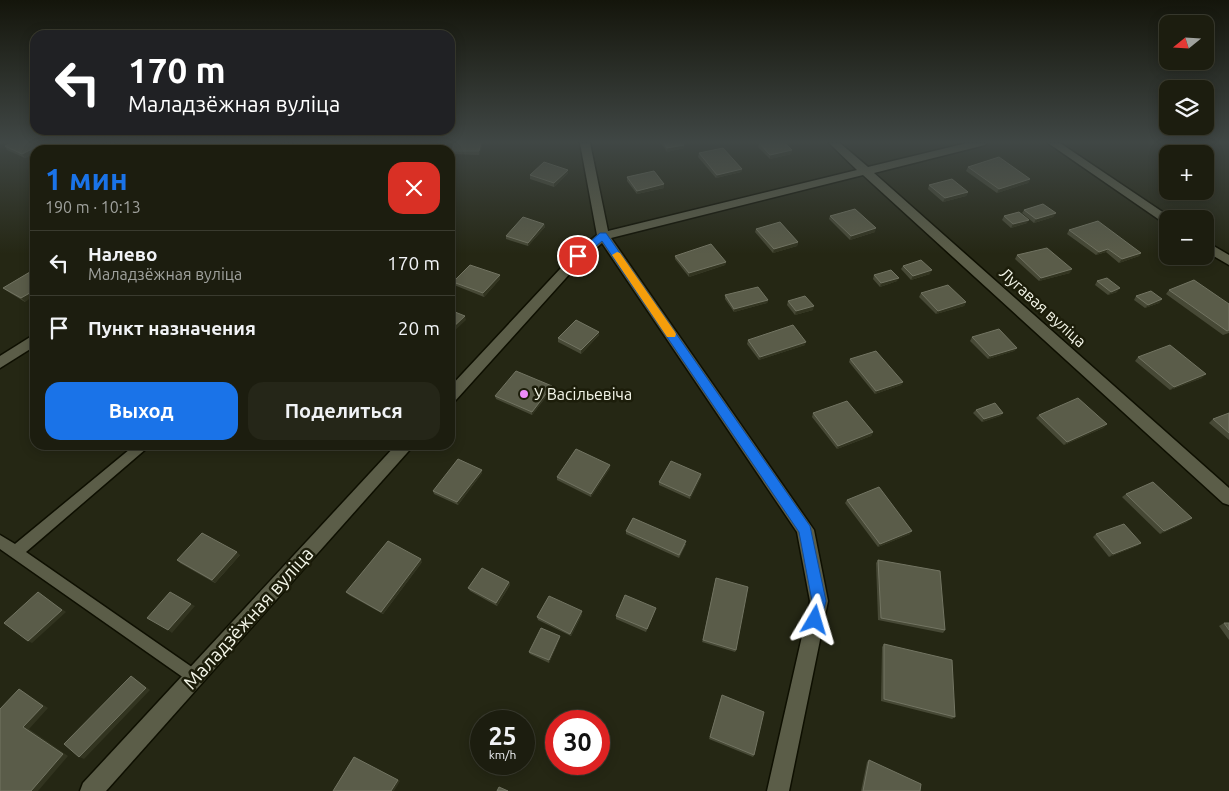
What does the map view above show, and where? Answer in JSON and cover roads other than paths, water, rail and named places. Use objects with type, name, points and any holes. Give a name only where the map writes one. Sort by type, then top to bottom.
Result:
[{"type":"street","points":[[592,180],[603,236],[805,530],[819,601],[778,791]]},
{"type":"street","points":[[455,391],[578,256],[603,236],[829,180]]},
{"type":"street","name":"Лугавая вуліца","points":[[875,180],[1229,498]]},
{"type":"street","points":[[1108,180],[1159,214]]},
{"type":"street","points":[[1214,251],[1229,261]]},
{"type":"street","points":[[0,363],[30,342]]},
{"type":"street","name":"Маладзёжная вуліца","points":[[91,791],[401,450]]},
{"type":"lane","points":[[16,552],[137,450]]},
{"type":"lane","points":[[0,541],[194,677]]},
{"type":"place","name":"У Васільевіча","points":[[524,394]]}]
